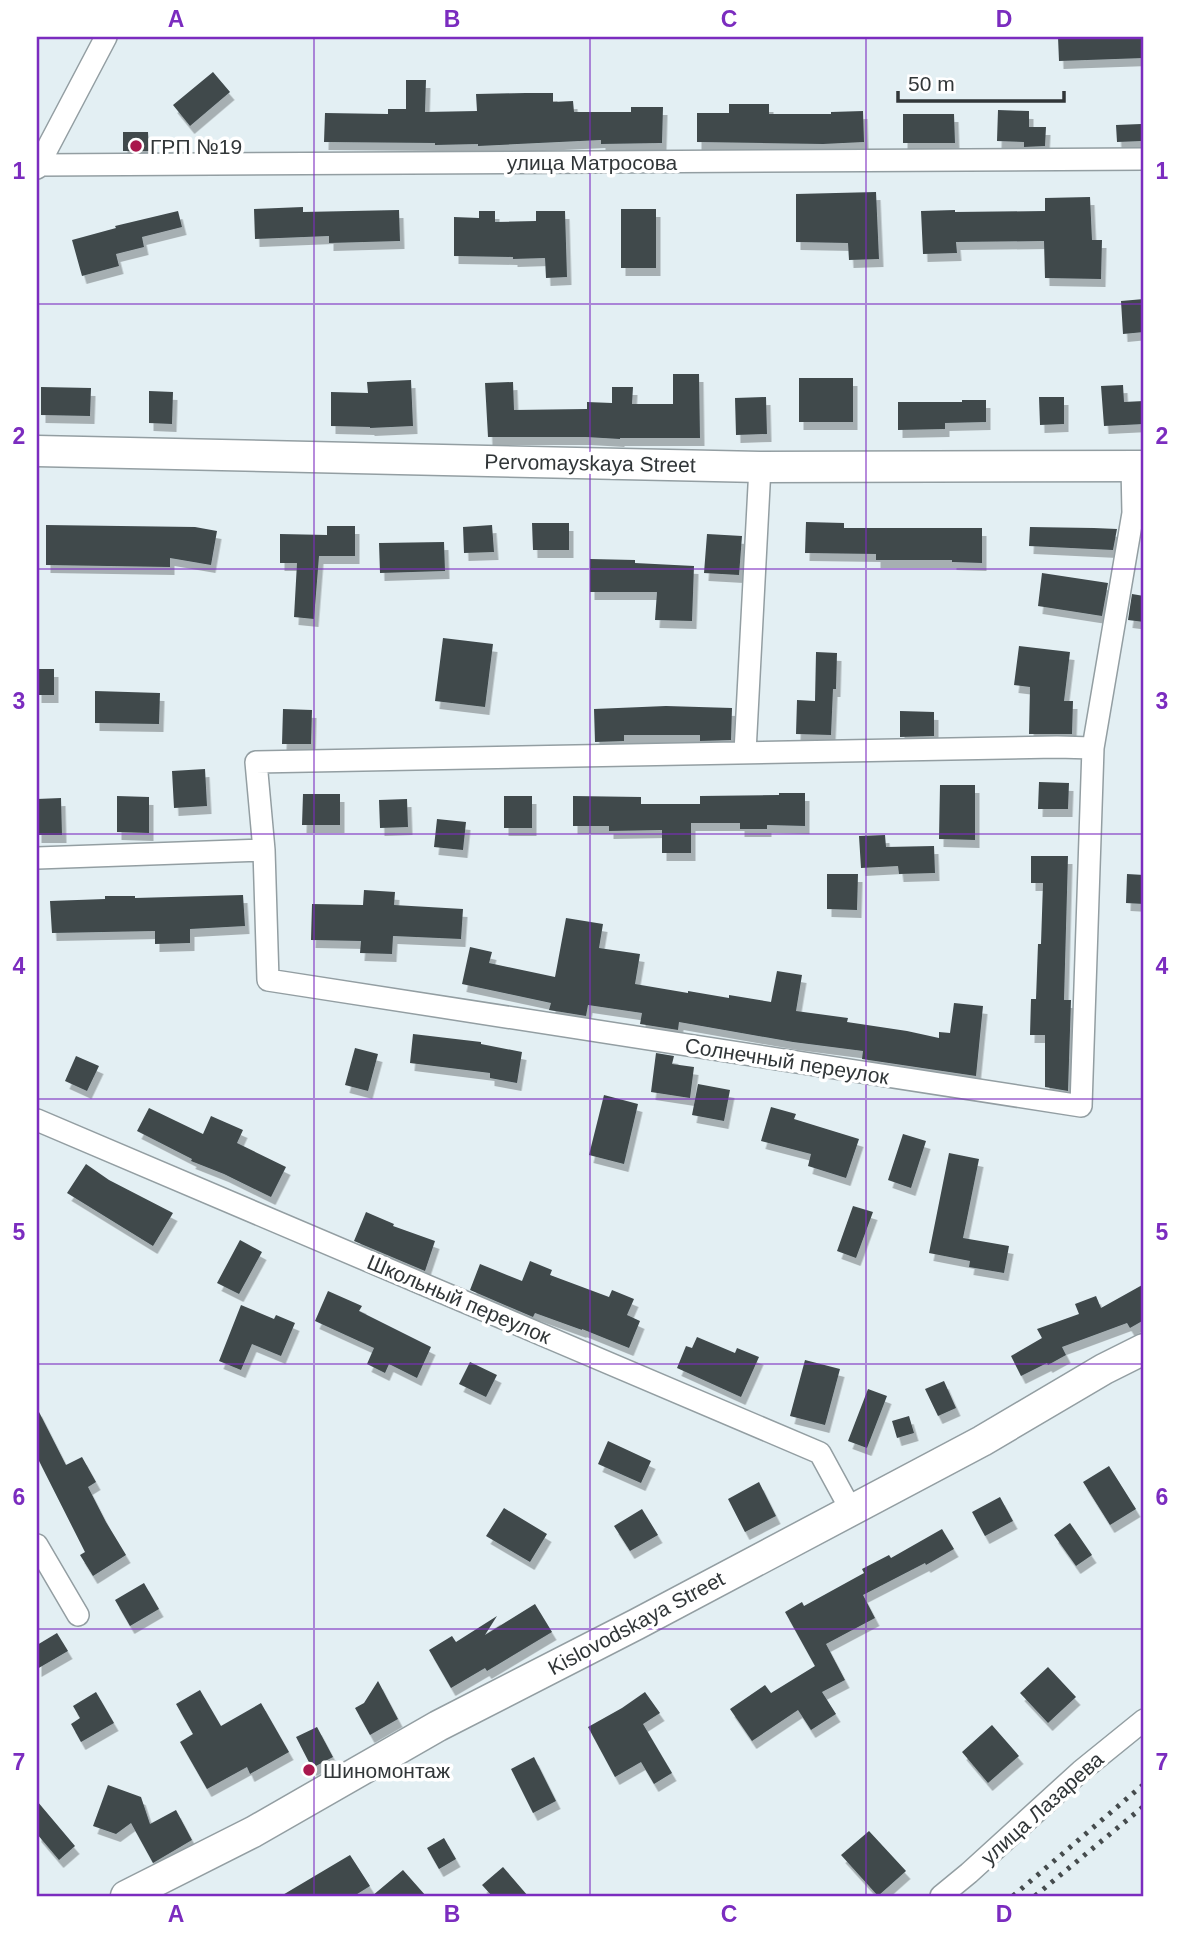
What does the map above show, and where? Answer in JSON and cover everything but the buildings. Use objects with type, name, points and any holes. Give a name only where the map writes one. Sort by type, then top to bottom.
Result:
[{"type":"street","points":[[38,167],[106,37]]},
{"type":"street","name":"улица Матросова","points":[[38,167],[1144,159]]},
{"type":"street","name":"Pervomayskaya Street","points":[[37,451],[760,467],[1138,466]]},
{"type":"street","name":"Солнечный переулок","points":[[1093,748],[256,762],[264,850],[268,980],[1081,1106],[1093,748],[1133,513],[1138,466]]},
{"type":"street","points":[[745,752],[760,467]]},
{"type":"street","points":[[37,858],[264,850]]},
{"type":"street","name":"Школьный переулок","points":[[37,1120],[820,1453],[851,1510]]},
{"type":"street","name":"Kislovodskaya Street","points":[[126,1896],[253,1832],[438,1726],[982,1441],[1104,1369],[1144,1349]]},
{"type":"street","points":[[37,1545],[78,1615]]},
{"type":"street","name":"улица Лазарева","points":[[941,1896],[970,1873],[1081,1771],[1144,1720]]},
{"type":"railway","points":[[1013,1896],[1144,1784]]},
{"type":"railway","points":[[1035,1896],[1144,1806]]},
{"type":"place","name":"ГРП №19","points":[[136,146]]},
{"type":"place","name":"Шиномонтаж","points":[[309,1770]]}]
